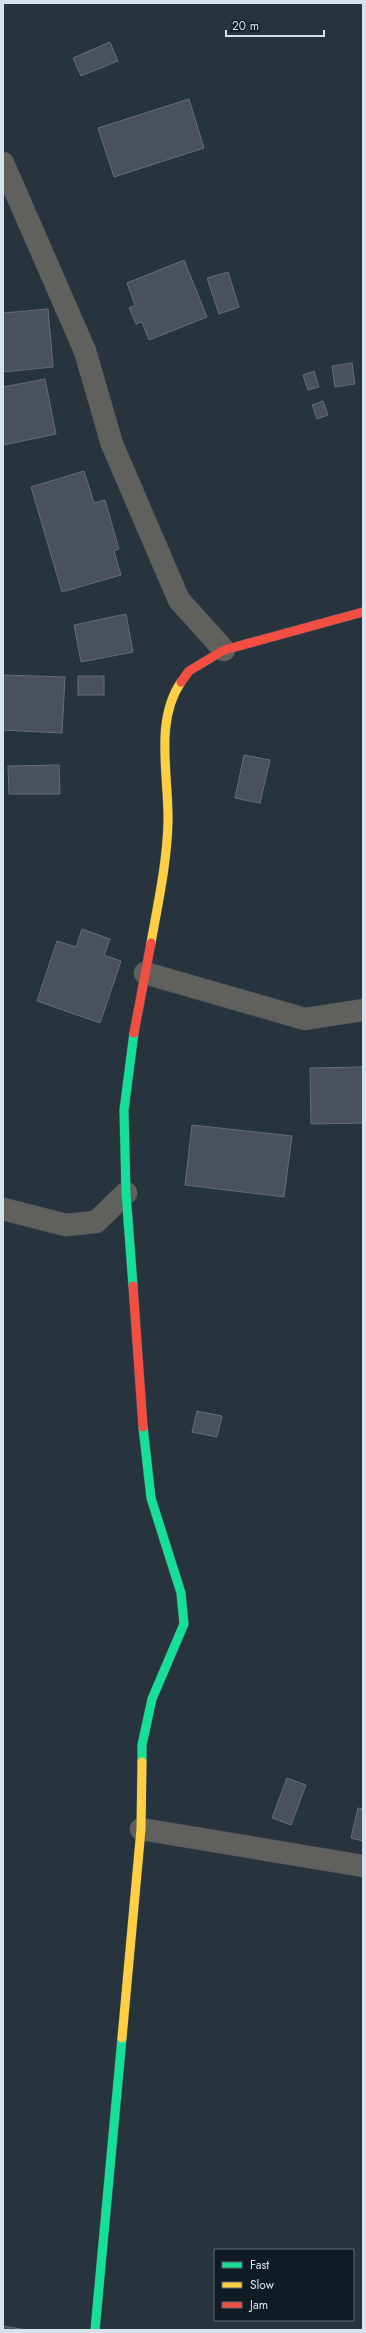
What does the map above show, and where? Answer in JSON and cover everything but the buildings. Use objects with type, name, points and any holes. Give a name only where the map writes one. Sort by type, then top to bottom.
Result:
[{"type":"street","points":[[3,163],[85,351],[112,444],[180,600],[224,650]]},
{"type":"street","points":[[95,2330],[141,1829],[142,1745],[152,1699],[184,1624],[181,1593],[151,1498],[146,1464],[126,1193],[124,1110],[131,1052],[166,850],[168,822],[165,728],[174,693],[189,671],[224,650],[363,612]]},
{"type":"street","points":[[145,973],[305,1019],[363,1010]]},
{"type":"street","points":[[3,1209],[66,1224],[96,1222],[126,1193]]},
{"type":"street","points":[[141,1829],[363,1866]]},
{"type":"traffic: fast","points":[[133,1286],[126,1193],[124,1110],[134,1033]]},
{"type":"traffic: fast","points":[[142,1762],[142,1745],[152,1699],[184,1624],[181,1593],[151,1498],[143,1427]]},
{"type":"traffic: fast","points":[[95,2330],[122,2038]]},
{"type":"traffic: slow","points":[[151,943],[166,853],[168,804],[165,768],[165,732],[168,714],[173,698],[181,682]]},
{"type":"traffic: slow","points":[[122,2038],[141,1829],[142,1762]]},
{"type":"traffic: jam","points":[[181,682],[189,671],[224,650],[363,612]]},
{"type":"traffic: jam","points":[[134,1033],[151,943]]},
{"type":"traffic: jam","points":[[133,1286],[143,1427]]}]
